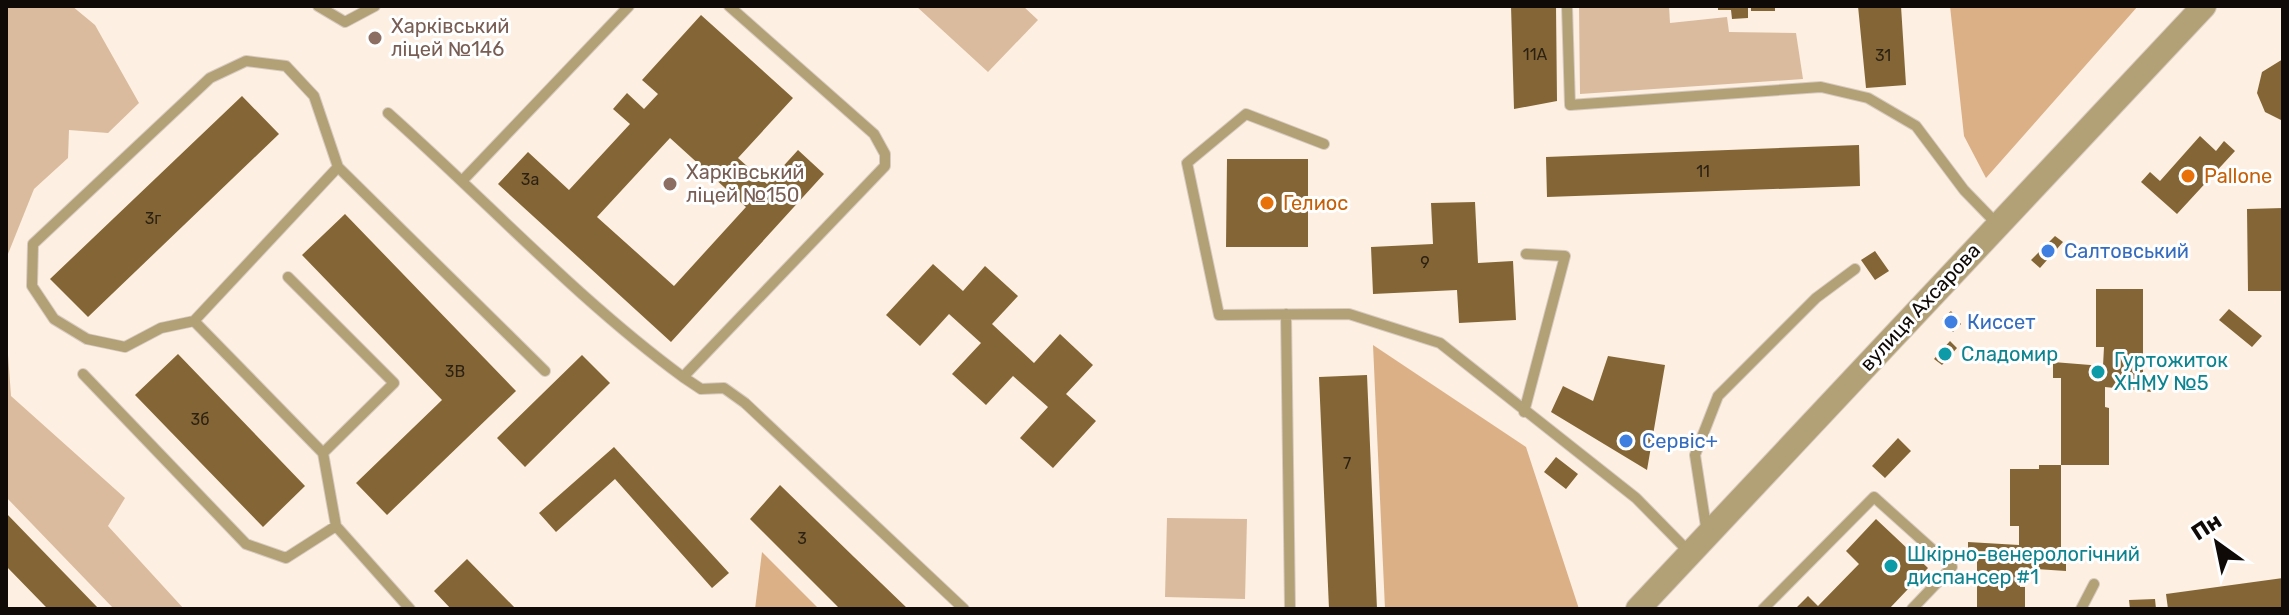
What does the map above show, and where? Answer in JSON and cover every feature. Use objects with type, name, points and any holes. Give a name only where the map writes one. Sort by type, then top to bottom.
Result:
[{"type":"street","name":"вулиця Ахсарова","points":[[1638,609],[1659,598],[1707,534],[2204,6]]},
{"type":"lane","points":[[318,6],[345,22],[375,6]]},
{"type":"lane","points":[[463,180],[629,6]]},
{"type":"lane","points":[[683,377],[885,166],[885,154],[874,134],[729,6]]},
{"type":"lane","points":[[1567,6],[1570,105],[1821,87],[1868,98],[1916,126],[1964,190],[1997,224]]},
{"type":"lane","points":[[338,167],[194,321],[161,328],[125,347],[87,339],[54,319],[32,286],[33,244],[200,86],[246,61],[286,66],[314,96],[338,167],[545,371]]},
{"type":"lane","points":[[388,113],[463,180],[566,280],[646,350],[701,389],[724,388],[745,403],[964,609]]},
{"type":"lane","points":[[1324,144],[1246,114],[1187,163],[1219,315],[1349,314],[1440,343],[1636,498],[1690,553]]},
{"type":"lane","points":[[1524,412],[1565,256],[1526,254]]},
{"type":"lane","points":[[1707,534],[1695,455],[1718,396],[1816,298],[1855,269]]},
{"type":"lane","points":[[288,277],[394,383],[323,453]]},
{"type":"lane","points":[[1286,314],[1290,609]]},
{"type":"lane","points":[[194,321],[323,453],[336,526],[410,609]]},
{"type":"lane","points":[[83,374],[246,544],[286,558],[336,526]]},
{"type":"lane","points":[[1763,609],[1874,497],[1952,567],[1912,609]]},
{"type":"lane","points":[[2081,609],[2094,584]]},
{"type":"shaded area","points":[[6,6],[72,6],[95,25],[139,103],[108,133],[69,130],[68,158],[34,189],[6,259]]},
{"type":"shaded area","points":[[916,6],[1023,6],[1038,20],[988,72]]},
{"type":"shaded area","points":[[1579,6],[1669,6],[1670,23],[1727,17],[1729,32],[1796,33],[1803,79],[1580,94]]},
{"type":"shaded area","points":[[1950,6],[2138,6],[1986,178],[1964,136]]},
{"type":"shaded area","points":[[6,327],[11,396],[125,498],[108,526],[184,609],[114,609],[6,497]]},
{"type":"shaded area","points":[[1373,345],[1526,447],[1579,609],[1385,609]]},
{"type":"shaded area","points":[[1167,518],[1247,519],[1245,599],[1165,597]]},
{"type":"shaded area","points":[[762,552],[819,609],[755,609]]},
{"type":"building","points":[[1511,6],[1556,6],[1557,101],[1514,109]]},
{"type":"building","points":[[1718,6],[1748,6],[1748,18],[1732,19],[1731,10],[1718,10]]},
{"type":"building","points":[[1751,6],[1775,6],[1775,11],[1751,11]]},
{"type":"building","points":[[1858,6],[1901,6],[1906,85],[1866,88]]},
{"type":"building","points":[[701,15],[793,98],[738,158],[767,184],[798,150],[824,174],[671,342],[498,184],[528,152],[569,190],[630,124],[613,109],[627,93],[644,109],[658,94],[642,80]],"holes":[[[670,138],[746,207],[674,286],[597,217]]]},
{"type":"building","points":[[2283,59],[2283,121],[2265,112],[2257,93],[2262,72]]},
{"type":"building","points":[[242,96],[279,134],[88,317],[50,279]]},
{"type":"building","name":"Pallone","points":[[2200,136],[2216,151],[2224,141],[2235,151],[2177,214],[2141,182],[2150,172],[2160,181]]},
{"type":"building","points":[[1859,145],[1860,186],[1547,197],[1546,157]]},
{"type":"building","name":"Гелиос","points":[[1227,159],[1308,159],[1308,247],[1226,247]]},
{"type":"building","points":[[1475,202],[1478,263],[1513,261],[1516,320],[1459,323],[1457,290],[1373,294],[1371,247],[1433,244],[1431,203]]},
{"type":"building","points":[[2283,208],[2283,291],[2248,291],[2247,209]]},
{"type":"building","points":[[345,214],[516,391],[387,515],[356,483],[442,400],[302,255]]},
{"type":"building","name":"Салтовський","points":[[2055,236],[2063,242],[2040,268],[2031,260]]},
{"type":"building","points":[[1875,251],[1889,271],[1875,280],[1861,260]]},
{"type":"building","points":[[933,264],[963,291],[985,266],[1018,296],[992,324],[1034,363],[1060,334],[1093,365],[1066,394],[1096,421],[1053,468],[1020,438],[1048,407],[1013,376],[986,405],[952,374],[981,343],[949,314],[920,346],[886,315]]},
{"type":"building","name":"Гуртожиток ХНМУ №5","points":[[2096,289],[2143,289],[2143,378],[2152,378],[2152,392],[2105,387],[2105,407],[2109,408],[2109,465],[2061,465],[2061,378],[2053,378],[2053,362],[2103,366],[2104,347],[2096,347]]},
{"type":"building","points":[[2229,309],[2262,336],[2252,347],[2219,320]]},
{"type":"building","name":"Киссет","points":[[1951,311],[1961,324],[1953,332],[1942,319]]},
{"type":"building","name":"Сладомир","points":[[1950,341],[1957,348],[1942,365],[1934,359]]},
{"type":"building","points":[[178,354],[305,486],[263,527],[135,395]]},
{"type":"building","points":[[582,355],[610,383],[525,467],[497,438]]},
{"type":"building","name":"Сервіс+","points":[[1608,356],[1665,365],[1647,470],[1551,412],[1563,386],[1593,401]]},
{"type":"building","points":[[1367,375],[1377,609],[1329,609],[1319,377]]},
{"type":"building","points":[[1898,438],[1911,451],[1885,478],[1872,466]]},
{"type":"building","points":[[614,447],[729,573],[712,588],[615,479],[556,532],[539,513]]},
{"type":"building","points":[[1556,457],[1578,474],[1566,489],[1544,472]]},
{"type":"building","points":[[2039,465],[2061,465],[2061,559],[2066,559],[2066,571],[2020,568],[2020,587],[2025,587],[2025,609],[1977,609],[1977,556],[1968,556],[1968,542],[2019,545],[2019,526],[2010,526],[2010,469],[2039,469]]},
{"type":"building","points":[[780,485],[908,609],[840,609],[750,519]]},
{"type":"building","points":[[6,513],[99,609],[48,609],[6,566]]},
{"type":"building","name":"Шкірно-венерологічний диспансер #1","points":[[1876,519],[1928,568],[1889,609],[1795,609],[1808,596],[1818,606],[1859,564],[1846,551]]},
{"type":"building","points":[[467,559],[516,609],[451,609],[434,591]]},
{"type":"building","points":[[2283,578],[2283,609],[2168,609],[2166,594]]},
{"type":"building","points":[[2155,599],[2156,609],[2130,609],[2129,600]]},
{"type":"place","name":"Харківський ліцей №146","points":[[375,38]]},
{"type":"place","name":"Pallone","points":[[2188,176]]},
{"type":"place","name":"Харківський ліцей №150","points":[[670,184]]},
{"type":"place","name":"Гелиос","points":[[1267,203]]},
{"type":"place","name":"Салтовський","points":[[2048,251]]},
{"type":"place","name":"Киссет","points":[[1951,322]]},
{"type":"place","name":"Сладомир","points":[[1945,354]]},
{"type":"place","name":"Гуртожиток ХНМУ №5","points":[[2098,372]]},
{"type":"place","name":"Сервіс+","points":[[1626,441]]},
{"type":"place","name":"Шкірно-венерологічний диспансер #1","points":[[1891,566]]}]
